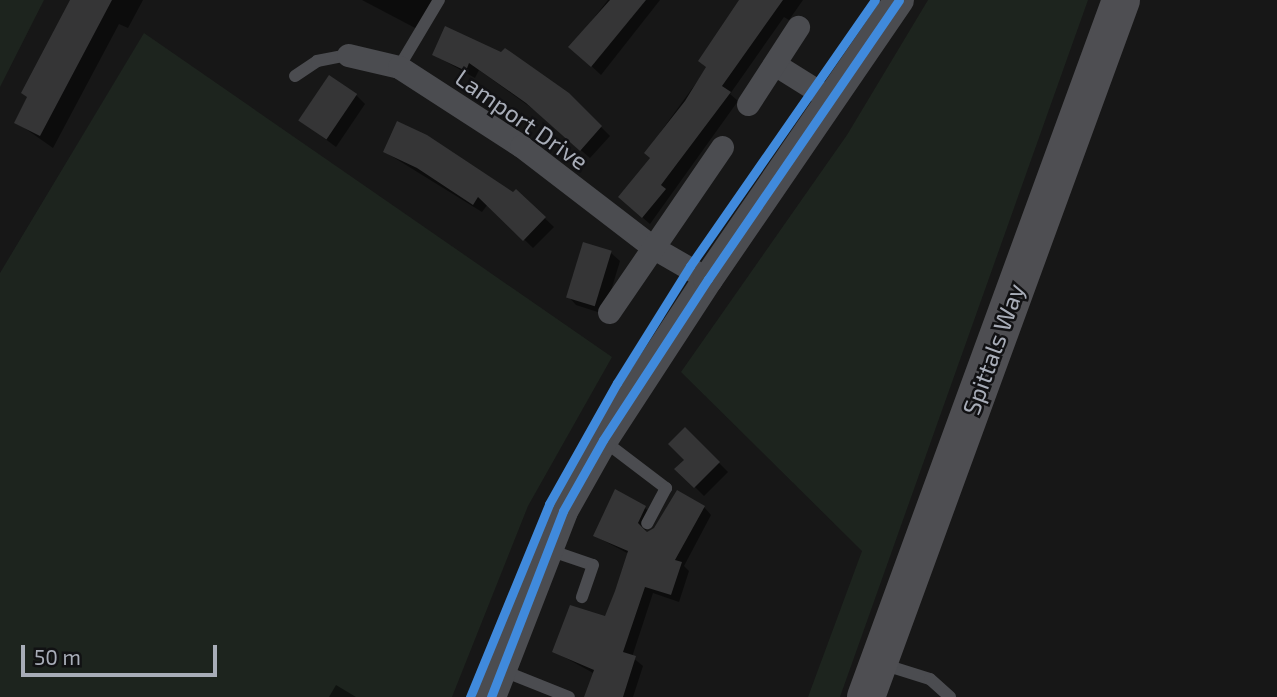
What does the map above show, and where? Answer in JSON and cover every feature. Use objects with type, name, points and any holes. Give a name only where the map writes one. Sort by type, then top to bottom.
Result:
[{"type":"highway","name":"Spittals Way","points":[[872,680],[1121,0]]},
{"type":"street","points":[[496,683],[563,511],[603,440],[708,279],[899,0]]},
{"type":"street","points":[[748,104],[799,27]]},
{"type":"street","name":"Lamport Drive","points":[[348,55],[399,67],[521,146],[654,248],[708,279]]},
{"type":"street","points":[[776,65],[832,100]]},
{"type":"street","points":[[609,312],[722,147]]},
{"type":"lane","points":[[399,67],[439,0]]},
{"type":"lane","points":[[295,76],[317,61],[348,55]]},
{"type":"lane","points":[[603,440],[666,488],[647,523]]},
{"type":"lane","points":[[548,550],[593,565],[582,597]]},
{"type":"lane","points":[[872,680],[930,679],[950,697]]},
{"type":"lane","points":[[496,683],[569,697]]},
{"type":"shaded area","points":[[0,0],[44,0],[0,87]]},
{"type":"shaded area","points":[[928,0],[1088,0],[840,697],[808,697],[862,551],[681,372],[847,135]]},
{"type":"shaded area","points":[[144,33],[612,357],[528,506],[452,697],[0,697],[0,273]]},
{"type":"building","points":[[70,0],[112,0],[40,136],[14,123],[27,97],[21,93]]},
{"type":"building","points":[[610,0],[646,0],[591,67],[568,47]]},
{"type":"building","points":[[739,0],[783,0],[722,86],[731,92],[661,185],[666,189],[642,218],[618,197],[650,158],[644,153],[685,101],[706,67],[698,61]]},
{"type":"building","points":[[445,26],[501,52],[505,48],[569,93],[602,126],[580,151],[526,103],[469,63],[466,71],[432,55]]},
{"type":"building","points":[[329,75],[357,94],[326,140],[298,121]]},
{"type":"building","points":[[397,121],[427,135],[513,192],[516,189],[546,217],[523,241],[478,197],[473,205],[417,168],[383,152]]},
{"type":"building","points":[[583,242],[612,251],[595,306],[566,297]]},
{"type":"building","points":[[685,427],[720,462],[694,488],[674,469],[684,460],[668,444]]},
{"type":"building","points":[[615,489],[646,506],[638,523],[647,532],[654,528],[677,490],[705,506],[675,560],[682,562],[671,595],[645,587],[623,652],[636,656],[623,697],[584,697],[594,670],[552,652],[570,605],[605,616],[615,591],[628,551],[593,536]]},
{"type":"cycle path","points":[[470,697],[549,504],[617,383],[690,266],[875,0]]},
{"type":"cycle path","points":[[491,697],[563,511],[603,440],[708,279],[899,0]]}]
